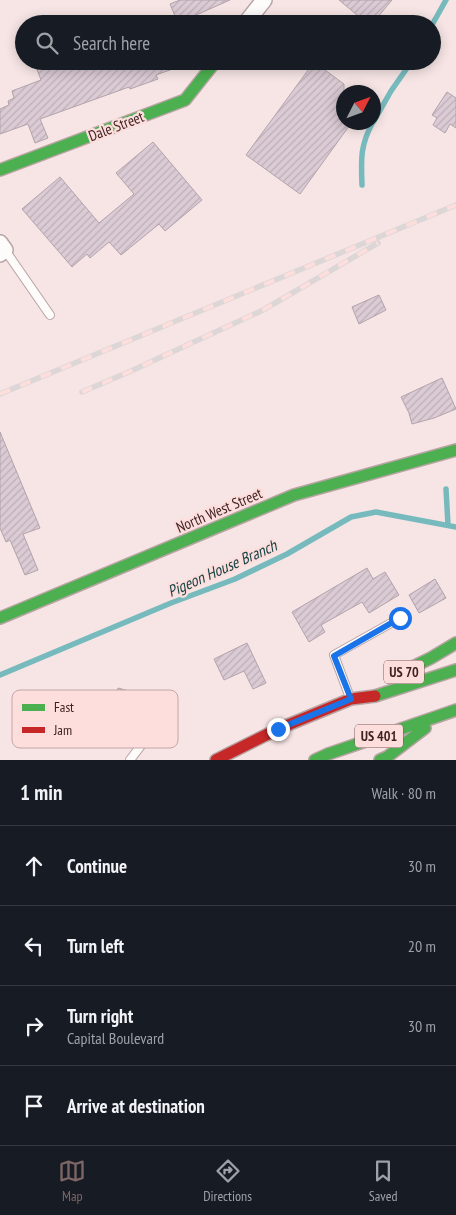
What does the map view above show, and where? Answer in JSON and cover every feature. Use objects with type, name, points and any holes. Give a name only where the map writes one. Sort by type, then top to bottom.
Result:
[{"type":"street","points":[[252,15],[264,0]]},
{"type":"street","name":"Dale Street","points":[[0,170],[185,100],[209,70]]},
{"type":"street","name":"North West Street","points":[[0,618],[294,495],[456,450]]},
{"type":"street","name":"US 70","points":[[386,679],[431,658],[456,643]]},
{"type":"street","points":[[351,699],[379,695],[456,670]]},
{"type":"street","name":"US 70","points":[[216,760],[278,729],[351,699],[371,686]]},
{"type":"street","name":"US 401","points":[[315,760],[456,710]]},
{"type":"street","points":[[380,760],[387,757],[443,714]]},
{"type":"lane","points":[[2,249],[50,315]]},
{"type":"lane","points":[[351,699],[334,656],[400,618]]},
{"type":"lane","points":[[130,760],[139,748]]},
{"type":"building","points":[[180,0],[230,0],[196,15],[175,15],[170,4]]},
{"type":"building","points":[[339,0],[392,0],[380,15],[357,15]]},
{"type":"building","points":[[37,70],[170,70],[156,75],[158,79],[130,89],[129,87],[40,119],[48,138],[35,143],[28,124],[0,134],[0,109],[9,105],[8,101],[14,98],[12,91],[41,80]]},
{"type":"building","points":[[308,70],[325,70],[344,84],[336,85],[336,130],[346,130],[300,194],[246,155]]},
{"type":"building","points":[[447,92],[456,98],[456,128],[450,124],[445,133],[433,125],[437,118],[432,115]]},
{"type":"building","points":[[153,142],[202,200],[165,231],[159,224],[121,255],[109,242],[90,258],[87,254],[72,267],[22,209],[60,177],[99,223],[134,194],[116,173]]},
{"type":"building","points":[[379,295],[386,310],[359,324],[352,307]]},
{"type":"building","points":[[442,378],[456,409],[412,424],[401,397]]},
{"type":"building","points":[[0,432],[40,528],[23,534],[38,570],[25,575],[10,540],[6,542],[0,528]]},
{"type":"building","points":[[367,568],[373,579],[385,572],[399,595],[369,613],[362,602],[321,625],[325,632],[309,642],[292,612]]},
{"type":"building","points":[[435,579],[446,598],[419,613],[409,595]]},
{"type":"building","points":[[247,643],[266,683],[253,689],[244,671],[224,680],[214,659]]},
{"type":"waterway","points":[[438,15],[446,0]]},
{"type":"waterway","points":[[381,109],[406,70]]},
{"type":"waterway","points":[[362,185],[362,153],[369,130]]},
{"type":"waterway","points":[[446,489],[448,525]]},
{"type":"waterway","name":"Pigeon House Branch","points":[[0,675],[171,603],[235,579],[287,554],[351,517],[376,512],[456,527]]},
{"type":"railway","points":[[0,394],[456,205]]},
{"type":"railway","points":[[82,392],[263,310],[378,243]]},
{"type":"traffic: fast","points":[[0,170],[185,100],[209,70]]},
{"type":"traffic: fast","points":[[0,618],[294,495],[456,450]]},
{"type":"traffic: fast","points":[[394,676],[456,643]]},
{"type":"traffic: fast","points":[[375,696],[456,670]]},
{"type":"traffic: fast","points":[[315,760],[456,710]]},
{"type":"traffic: fast","points":[[380,760],[387,757],[425,728]]},
{"type":"traffic: jam","points":[[216,760],[278,729],[351,699],[375,696]]},
{"type":"route","points":[[278,729],[351,699],[334,656],[400,618]]}]
